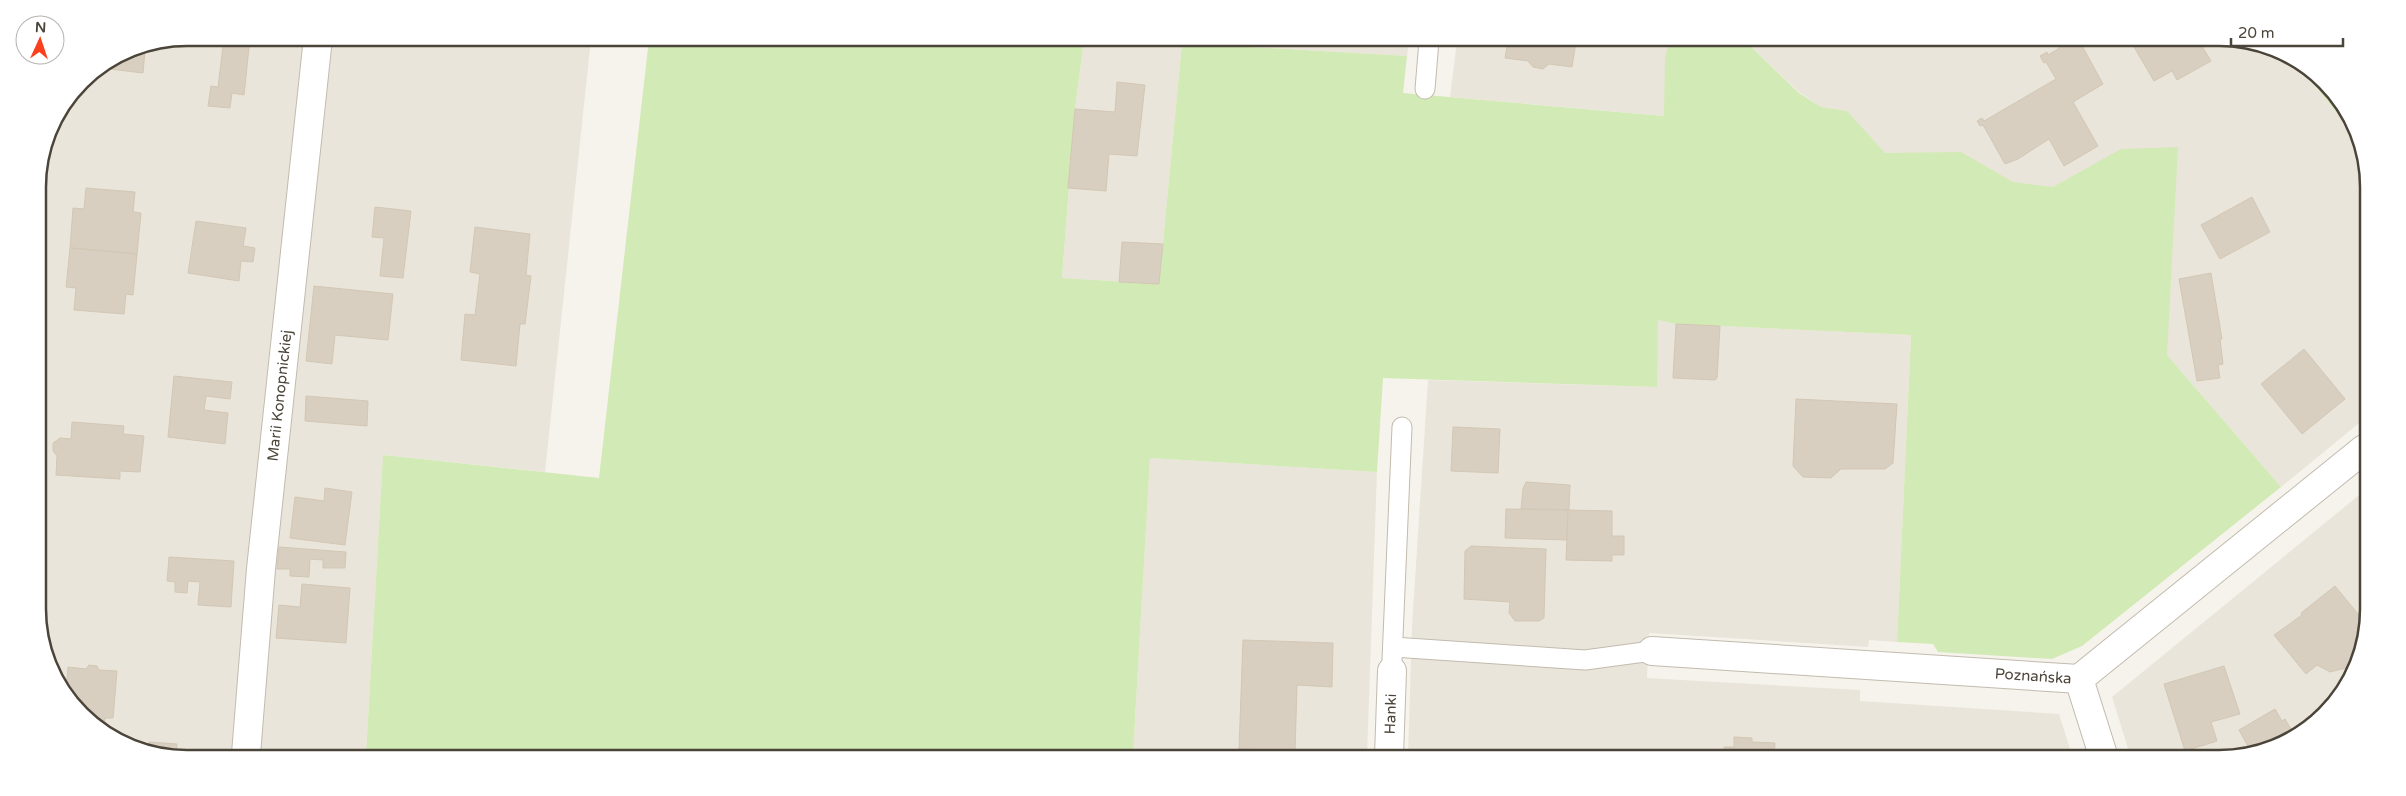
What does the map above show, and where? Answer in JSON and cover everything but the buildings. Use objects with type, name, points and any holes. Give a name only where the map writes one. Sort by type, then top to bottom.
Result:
[{"type":"street","name":"Marii Konopnickiej","points":[[246,750],[268,490],[317,46]]},
{"type":"street","name":"Poznańska","points":[[1652,651],[2079,679],[2360,452]]},
{"type":"street","name":"Hanki","points":[[1389,749],[1392,659]]},
{"type":"street","points":[[2079,679],[2101,749]]},
{"type":"lane","points":[[1425,89],[1429,46]]},
{"type":"lane","points":[[1402,427],[1392,659],[1585,660],[1652,651]]},
{"type":"shaded area","points":[[309,46],[234,750],[169,749],[133,739],[117,731],[94,715],[81,702],[61,671],[54,654],[47,627],[47,169],[57,133],[75,101],[94,81],[117,65],[133,57],[169,47]]},
{"type":"shaded area","points":[[331,46],[590,46],[545,472],[383,455],[366,750],[256,750],[272,548]]},
{"type":"shaded area","points":[[1083,46],[1182,46],[1159,284],[1062,278],[1075,109]]},
{"type":"shaded area","points":[[1234,46],[1408,46],[1407,56]]},
{"type":"shaded area","points":[[1456,46],[1668,46],[1665,59],[1665,116],[1450,97]]},
{"type":"shaded area","points":[[1750,46],[2219,46],[2255,51],[2273,57],[2297,70],[2309,79],[2341,117],[2352,142],[2357,160],[2360,187],[2360,422],[2281,487],[2167,355],[1911,335],[1847,111],[1821,107],[1799,92]]},
{"type":"shaded area","points":[[1658,320],[1676,324],[1911,335],[1897,642],[1869,640],[1868,647],[1649,633],[1647,678],[1860,690],[1860,701],[2059,714],[2070,749],[1408,749],[1412,626],[1428,380],[1656,387]]},
{"type":"shaded area","points":[[1150,458],[1377,472],[1367,749],[1133,750]]},
{"type":"shaded area","points":[[2360,494],[2360,609],[2355,645],[2345,671],[2336,687],[2325,702],[2305,721],[2281,735],[2246,747],[2228,749],[2128,749],[2112,697]]},
{"type":"green space","points":[[648,46],[1083,46],[1075,109],[1062,278],[1159,284],[1182,46],[1234,46],[1407,56],[1403,93],[1664,116],[1665,58],[1668,46],[1750,46],[1799,93],[1821,107],[1847,111],[1885,153],[1961,152],[2013,182],[2053,187],[2121,149],[2178,147],[2167,355],[2281,487],[2082,646],[2052,659],[1938,652],[1933,644],[1897,642],[1911,335],[1676,324],[1658,320],[1657,387],[1383,378],[1377,472],[1150,458],[1133,750],[366,750],[383,455],[599,478]]},
{"type":"green space","points":[[2309,79],[2325,94],[2341,117]]}]
